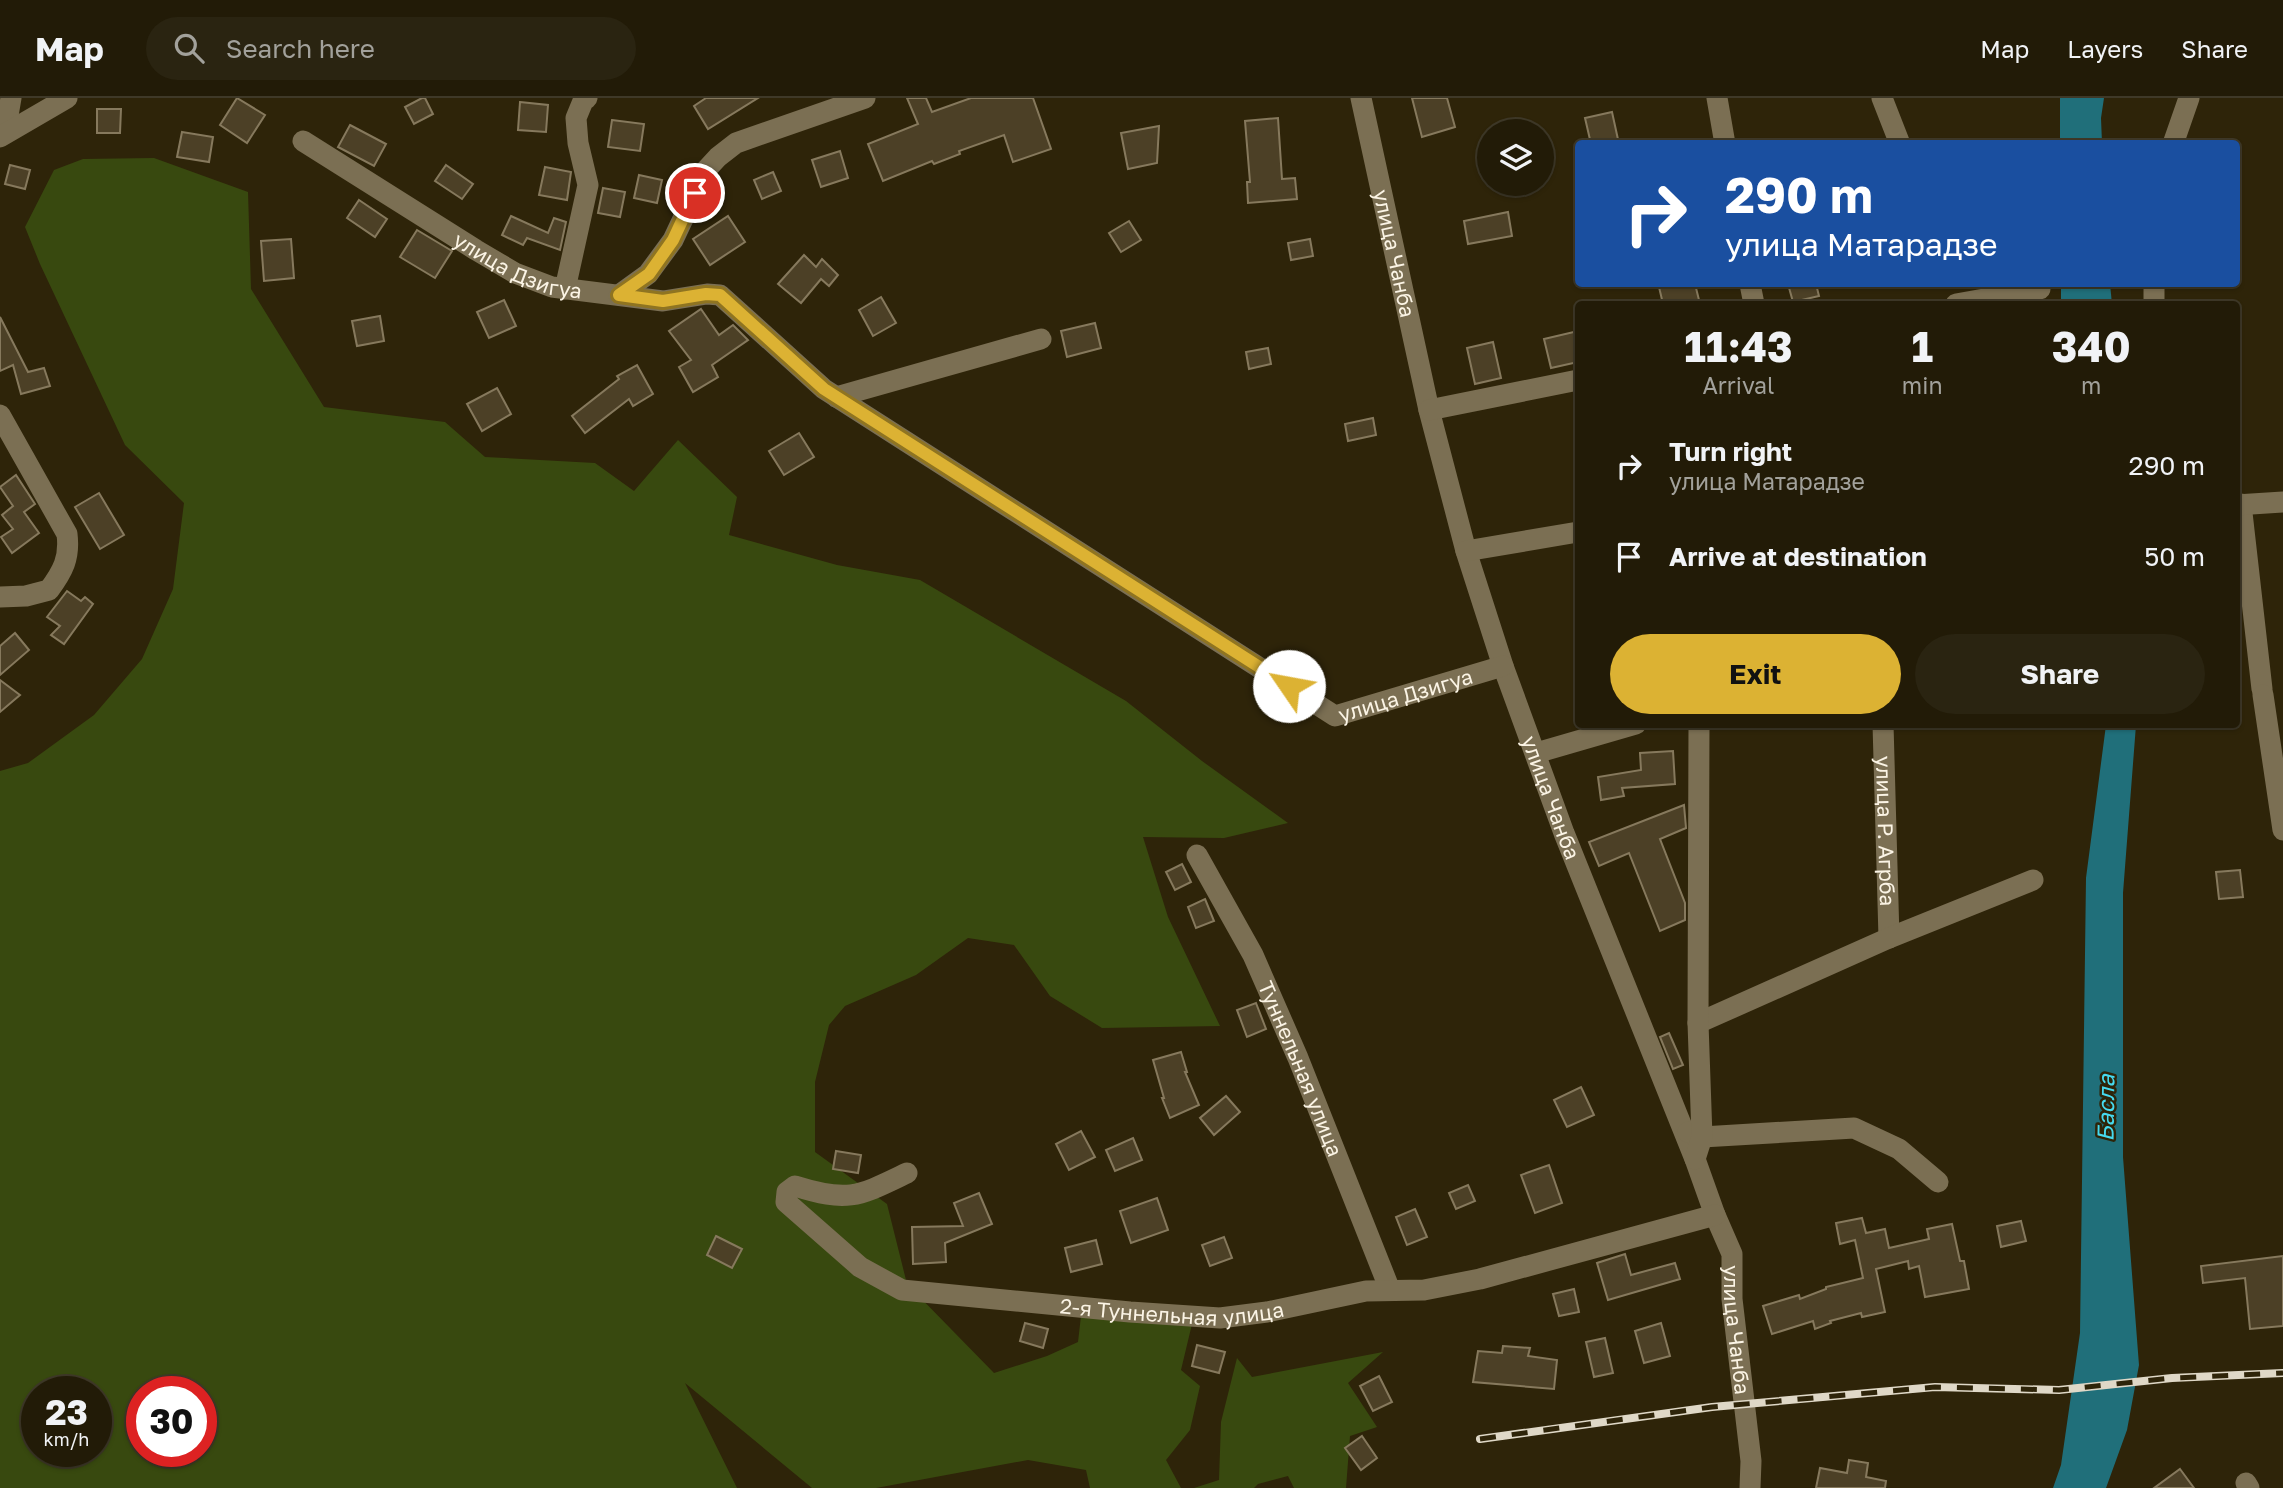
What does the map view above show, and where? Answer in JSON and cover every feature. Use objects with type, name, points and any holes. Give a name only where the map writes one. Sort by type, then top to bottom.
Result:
[{"type":"street","points":[[3,135],[11,98]]},
{"type":"street","points":[[3,135],[67,98]]},
{"type":"street","points":[[565,289],[587,185],[576,118],[587,98]]},
{"type":"street","points":[[619,295],[649,274],[673,240],[706,170],[718,157],[736,144],[865,98]]},
{"type":"street","name":"улица Чанба","points":[[1361,98],[1429,411],[1466,551],[1503,666],[1595,911],[1693,1133],[1695,1159],[1732,1254],[1732,1298],[1751,1461],[1750,1488]]},
{"type":"street","points":[[1717,98],[1725,140]]},
{"type":"street","points":[[1882,98],[1898,140]]},
{"type":"street","points":[[2174,140],[2189,98]]},
{"type":"street","name":"улица Дзигуа","points":[[303,141],[515,273],[552,287],[663,301],[706,294],[720,295],[824,389],[1335,716],[1503,666]]},
{"type":"street","points":[[1973,301],[2040,289]]},
{"type":"street","points":[[836,397],[1041,339]]},
{"type":"street","points":[[1429,411],[1575,381]]},
{"type":"street","points":[[0,415],[67,534],[69,550],[64,569],[49,590],[2,604]]},
{"type":"street","points":[[2240,505],[2283,502]]},
{"type":"street","points":[[2240,513],[2262,692],[2283,830]]},
{"type":"street","points":[[1466,551],[1575,533]]},
{"type":"street","points":[[1536,753],[1622,728]]},
{"type":"street","points":[[1699,728],[1698,1023],[1693,1133],[1854,1128],[1899,1149],[1938,1182]]},
{"type":"street","name":"улица Р. Агрба","points":[[1883,728],[1889,938]]},
{"type":"street","name":"Туннельная улица","points":[[1197,855],[1253,955],[1298,1058],[1390,1290]]},
{"type":"street","points":[[1698,1023],[1889,938],[2033,880]]},
{"type":"street","name":"2-я Туннельная улица","points":[[907,1173],[864,1194],[843,1196],[818,1193],[795,1186],[787,1192],[786,1202],[860,1267],[902,1290],[1220,1318],[1267,1312],[1355,1292],[1424,1290],[1480,1279],[1715,1215]]},
{"type":"green space","points":[[154,158],[248,192],[251,289],[324,407],[445,422],[485,457],[595,463],[634,491],[678,440],[737,497],[729,535],[837,565],[920,580],[1126,701],[1202,761],[1288,823],[1224,838],[1143,837],[1168,917],[1220,1026],[1102,1028],[1050,996],[1014,945],[968,938],[916,975],[845,1006],[829,1025],[815,1082],[815,1152],[887,1204],[907,1284],[994,1373],[1047,1356],[1078,1342],[1081,1316],[1192,1324],[1181,1370],[1200,1386],[1190,1430],[1166,1460],[1181,1488],[1090,1488],[1086,1470],[1028,1460],[876,1488],[812,1488],[685,1383],[737,1488],[0,1488],[0,771],[28,763],[94,715],[142,659],[173,589],[184,503],[125,445],[25,227],[54,170],[83,159]]},
{"type":"green space","points":[[1383,1352],[1348,1383],[1377,1427],[1350,1436],[1346,1488],[1294,1488],[1288,1476],[1258,1484],[1254,1488],[1194,1488],[1219,1480],[1221,1422],[1237,1358],[1252,1377]]},
{"type":"water","points":[[2060,98],[2104,98],[2102,140],[2060,140]]},
{"type":"water","points":[[2061,287],[2110,287],[2112,301],[2061,301]]},
{"type":"water","name":"Басла","points":[[2106,728],[2136,728],[2123,893],[2123,1157],[2139,1365],[2127,1430],[2106,1488],[2053,1488],[2061,1465],[2080,1333],[2086,878]]},
{"type":"building","points":[[237,98],[265,115],[247,143],[220,125]]},
{"type":"building","points":[[425,98],[433,114],[414,124],[405,107]]},
{"type":"building","points":[[706,98],[758,98],[708,129],[694,106]]},
{"type":"building","points":[[907,98],[926,98],[932,112],[971,98],[1033,98],[1051,149],[1013,162],[1004,135],[959,151],[960,154],[934,164],[932,161],[883,181],[868,144],[918,124]]},
{"type":"building","points":[[1412,98],[1447,98],[1455,127],[1422,137]]},
{"type":"building","points":[[520,102],[548,105],[546,132],[518,130]]},
{"type":"building","points":[[97,109],[121,109],[120,133],[97,133]]},
{"type":"building","points":[[1612,112],[1618,140],[1590,140],[1585,118]]},
{"type":"building","points":[[1278,118],[1282,179],[1295,178],[1297,199],[1248,203],[1247,182],[1250,182],[1245,121]]},
{"type":"building","points":[[612,120],[644,124],[640,151],[608,147]]},
{"type":"building","points":[[350,125],[386,144],[374,166],[338,147]]},
{"type":"building","points":[[1159,126],[1157,163],[1128,169],[1121,133]]},
{"type":"building","points":[[182,132],[213,137],[209,162],[177,157]]},
{"type":"building","points":[[840,151],[848,178],[821,187],[812,160]]},
{"type":"building","points":[[10,165],[30,170],[25,189],[5,184]]},
{"type":"building","points":[[446,165],[473,184],[462,199],[435,181]]},
{"type":"building","points":[[545,167],[571,172],[567,200],[539,195]]},
{"type":"building","points":[[773,172],[781,191],[762,199],[754,180]]},
{"type":"building","points":[[639,175],[662,180],[657,203],[634,198]]},
{"type":"building","points":[[603,188],[625,192],[620,217],[598,213]]},
{"type":"building","points":[[359,200],[387,219],[375,237],[347,218]]},
{"type":"building","points":[[1508,212],[1512,236],[1468,244],[1464,221]]},
{"type":"building","points":[[511,216],[548,233],[554,218],[566,222],[560,250],[527,238],[523,245],[502,235]]},
{"type":"building","points":[[728,216],[745,242],[710,265],[693,239]]},
{"type":"building","points":[[1129,221],[1141,240],[1121,252],[1109,233]]},
{"type":"building","points":[[417,230],[452,251],[435,278],[400,257]]},
{"type":"building","points":[[291,239],[294,278],[264,281],[261,241]]},
{"type":"building","points":[[1310,239],[1313,256],[1291,260],[1288,243]]},
{"type":"building","points":[[804,255],[816,267],[822,259],[838,275],[829,286],[821,279],[801,303],[778,284]]},
{"type":"building","points":[[1659,287],[1696,287],[1699,301],[1662,301]]},
{"type":"building","points":[[1789,287],[1817,287],[1819,296],[1793,301]]},
{"type":"building","points":[[881,297],[896,323],[873,336],[859,310]]},
{"type":"building","points":[[504,300],[516,326],[489,338],[477,312]]},
{"type":"building","points":[[701,309],[719,335],[733,325],[748,340],[712,365],[718,377],[693,392],[679,367],[691,360],[669,331]]},
{"type":"building","points":[[380,316],[384,341],[357,346],[352,321]]},
{"type":"building","points":[[0,317],[28,372],[44,368],[50,386],[21,394],[13,365],[0,371]]},
{"type":"building","points":[[1095,323],[1101,348],[1067,357],[1061,331]]},
{"type":"building","points":[[1575,332],[1575,363],[1551,368],[1544,339]]},
{"type":"building","points":[[1493,342],[1501,378],[1475,384],[1467,348]]},
{"type":"building","points":[[1268,348],[1271,364],[1249,369],[1246,352]]},
{"type":"building","points":[[637,365],[653,394],[633,406],[629,399],[585,433],[572,416],[619,379],[617,376]]},
{"type":"building","points":[[497,388],[511,414],[482,431],[467,404]]},
{"type":"building","points":[[1373,418],[1376,435],[1348,441],[1345,424]]},
{"type":"building","points":[[799,433],[814,457],[784,475],[769,451]]},
{"type":"building","points":[[16,475],[35,504],[24,512],[39,533],[12,553],[1,537],[13,529],[2,515],[13,506],[0,487]]},
{"type":"building","points":[[99,493],[124,535],[100,549],[75,507]]},
{"type":"building","points":[[67,591],[81,601],[85,597],[93,604],[64,644],[51,635],[60,626],[47,617]]},
{"type":"building","points":[[15,633],[29,650],[0,675],[0,646]]},
{"type":"building","points":[[0,680],[20,695],[0,712]]},
{"type":"building","points":[[1673,751],[1675,784],[1622,788],[1624,796],[1601,800],[1598,777],[1641,770],[1640,753]]},
{"type":"building","points":[[1684,805],[1686,828],[1660,839],[1685,903],[1685,920],[1660,931],[1629,853],[1599,866],[1589,842]]},
{"type":"building","points":[[1182,864],[1191,882],[1175,890],[1166,872]]},
{"type":"building","points":[[2240,870],[2243,897],[2219,899],[2216,872]]},
{"type":"building","points":[[1205,899],[1214,921],[1196,928],[1188,907]]},
{"type":"building","points":[[1256,1003],[1266,1029],[1247,1037],[1237,1010]]},
{"type":"building","points":[[1669,1033],[1683,1065],[1673,1069],[1660,1037]]},
{"type":"building","points":[[1181,1052],[1185,1072],[1199,1105],[1170,1118],[1153,1060]]},
{"type":"building","points":[[1581,1087],[1594,1115],[1567,1127],[1554,1100]]},
{"type":"building","points":[[1226,1096],[1240,1112],[1214,1135],[1200,1118]]},
{"type":"building","points":[[1081,1131],[1095,1157],[1069,1170],[1056,1144]]},
{"type":"building","points":[[1133,1138],[1142,1160],[1115,1171],[1106,1150]]},
{"type":"building","points":[[836,1151],[861,1155],[858,1173],[833,1169]]},
{"type":"building","points":[[1549,1165],[1562,1203],[1535,1213],[1521,1175]]},
{"type":"building","points":[[1468,1185],[1475,1201],[1456,1209],[1449,1193]]},
{"type":"building","points":[[979,1193],[992,1224],[945,1243],[946,1262],[913,1264],[912,1227],[963,1226],[954,1203]]},
{"type":"building","points":[[1157,1198],[1168,1230],[1131,1243],[1120,1211]]},
{"type":"building","points":[[1415,1209],[1427,1237],[1407,1245],[1396,1217]]},
{"type":"building","points":[[1862,1218],[1866,1233],[1885,1229],[1889,1248],[1929,1239],[1927,1229],[1952,1224],[1960,1261],[1964,1261],[1969,1289],[1925,1297],[1919,1266],[1909,1269],[1908,1261],[1876,1269],[1885,1312],[1862,1317],[1861,1313],[1830,1321],[1831,1323],[1815,1329],[1813,1321],[1772,1334],[1763,1306],[1799,1295],[1800,1299],[1826,1287],[1863,1278],[1855,1240],[1840,1244],[1836,1223]]},
{"type":"building","points":[[2021,1221],[2026,1241],[2001,1247],[1997,1226]]},
{"type":"building","points":[[716,1236],[742,1249],[732,1268],[707,1255]]},
{"type":"building","points":[[1224,1237],[1232,1258],[1210,1266],[1202,1245]]},
{"type":"building","points":[[1096,1240],[1102,1264],[1071,1272],[1065,1248]]},
{"type":"building","points":[[1625,1254],[1631,1275],[1675,1263],[1680,1279],[1608,1300],[1597,1263]]},
{"type":"building","points":[[2283,1256],[2283,1326],[2250,1329],[2245,1278],[2203,1283],[2201,1266]]},
{"type":"building","points":[[1574,1289],[1579,1312],[1559,1316],[1553,1294]]},
{"type":"building","points":[[1025,1323],[1048,1329],[1043,1348],[1020,1341]]},
{"type":"building","points":[[1661,1323],[1670,1356],[1644,1363],[1635,1331]]},
{"type":"building","points":[[1605,1338],[1613,1373],[1594,1377],[1586,1342]]},
{"type":"building","points":[[1197,1345],[1225,1352],[1219,1373],[1192,1366]]},
{"type":"building","points":[[1503,1346],[1530,1348],[1528,1356],[1557,1360],[1554,1389],[1473,1382],[1478,1351],[1502,1353]]},
{"type":"building","points":[[1379,1376],[1392,1402],[1373,1411],[1360,1386]]},
{"type":"building","points":[[1362,1436],[1377,1458],[1361,1470],[1345,1448]]},
{"type":"building","points":[[1849,1460],[1868,1463],[1866,1477],[1886,1481],[1885,1488],[1816,1488],[1820,1468],[1847,1473]]},
{"type":"building","points":[[2180,1469],[2194,1488],[2154,1488]]},
{"type":"railway","points":[[1480,1439],[1712,1407],[1935,1387],[2059,1390],[2172,1378],[2283,1373]]},
{"type":"route","points":[[695,193],[673,240],[649,274],[619,295],[663,301],[706,294],[720,295],[824,389],[1289,686]]}]
